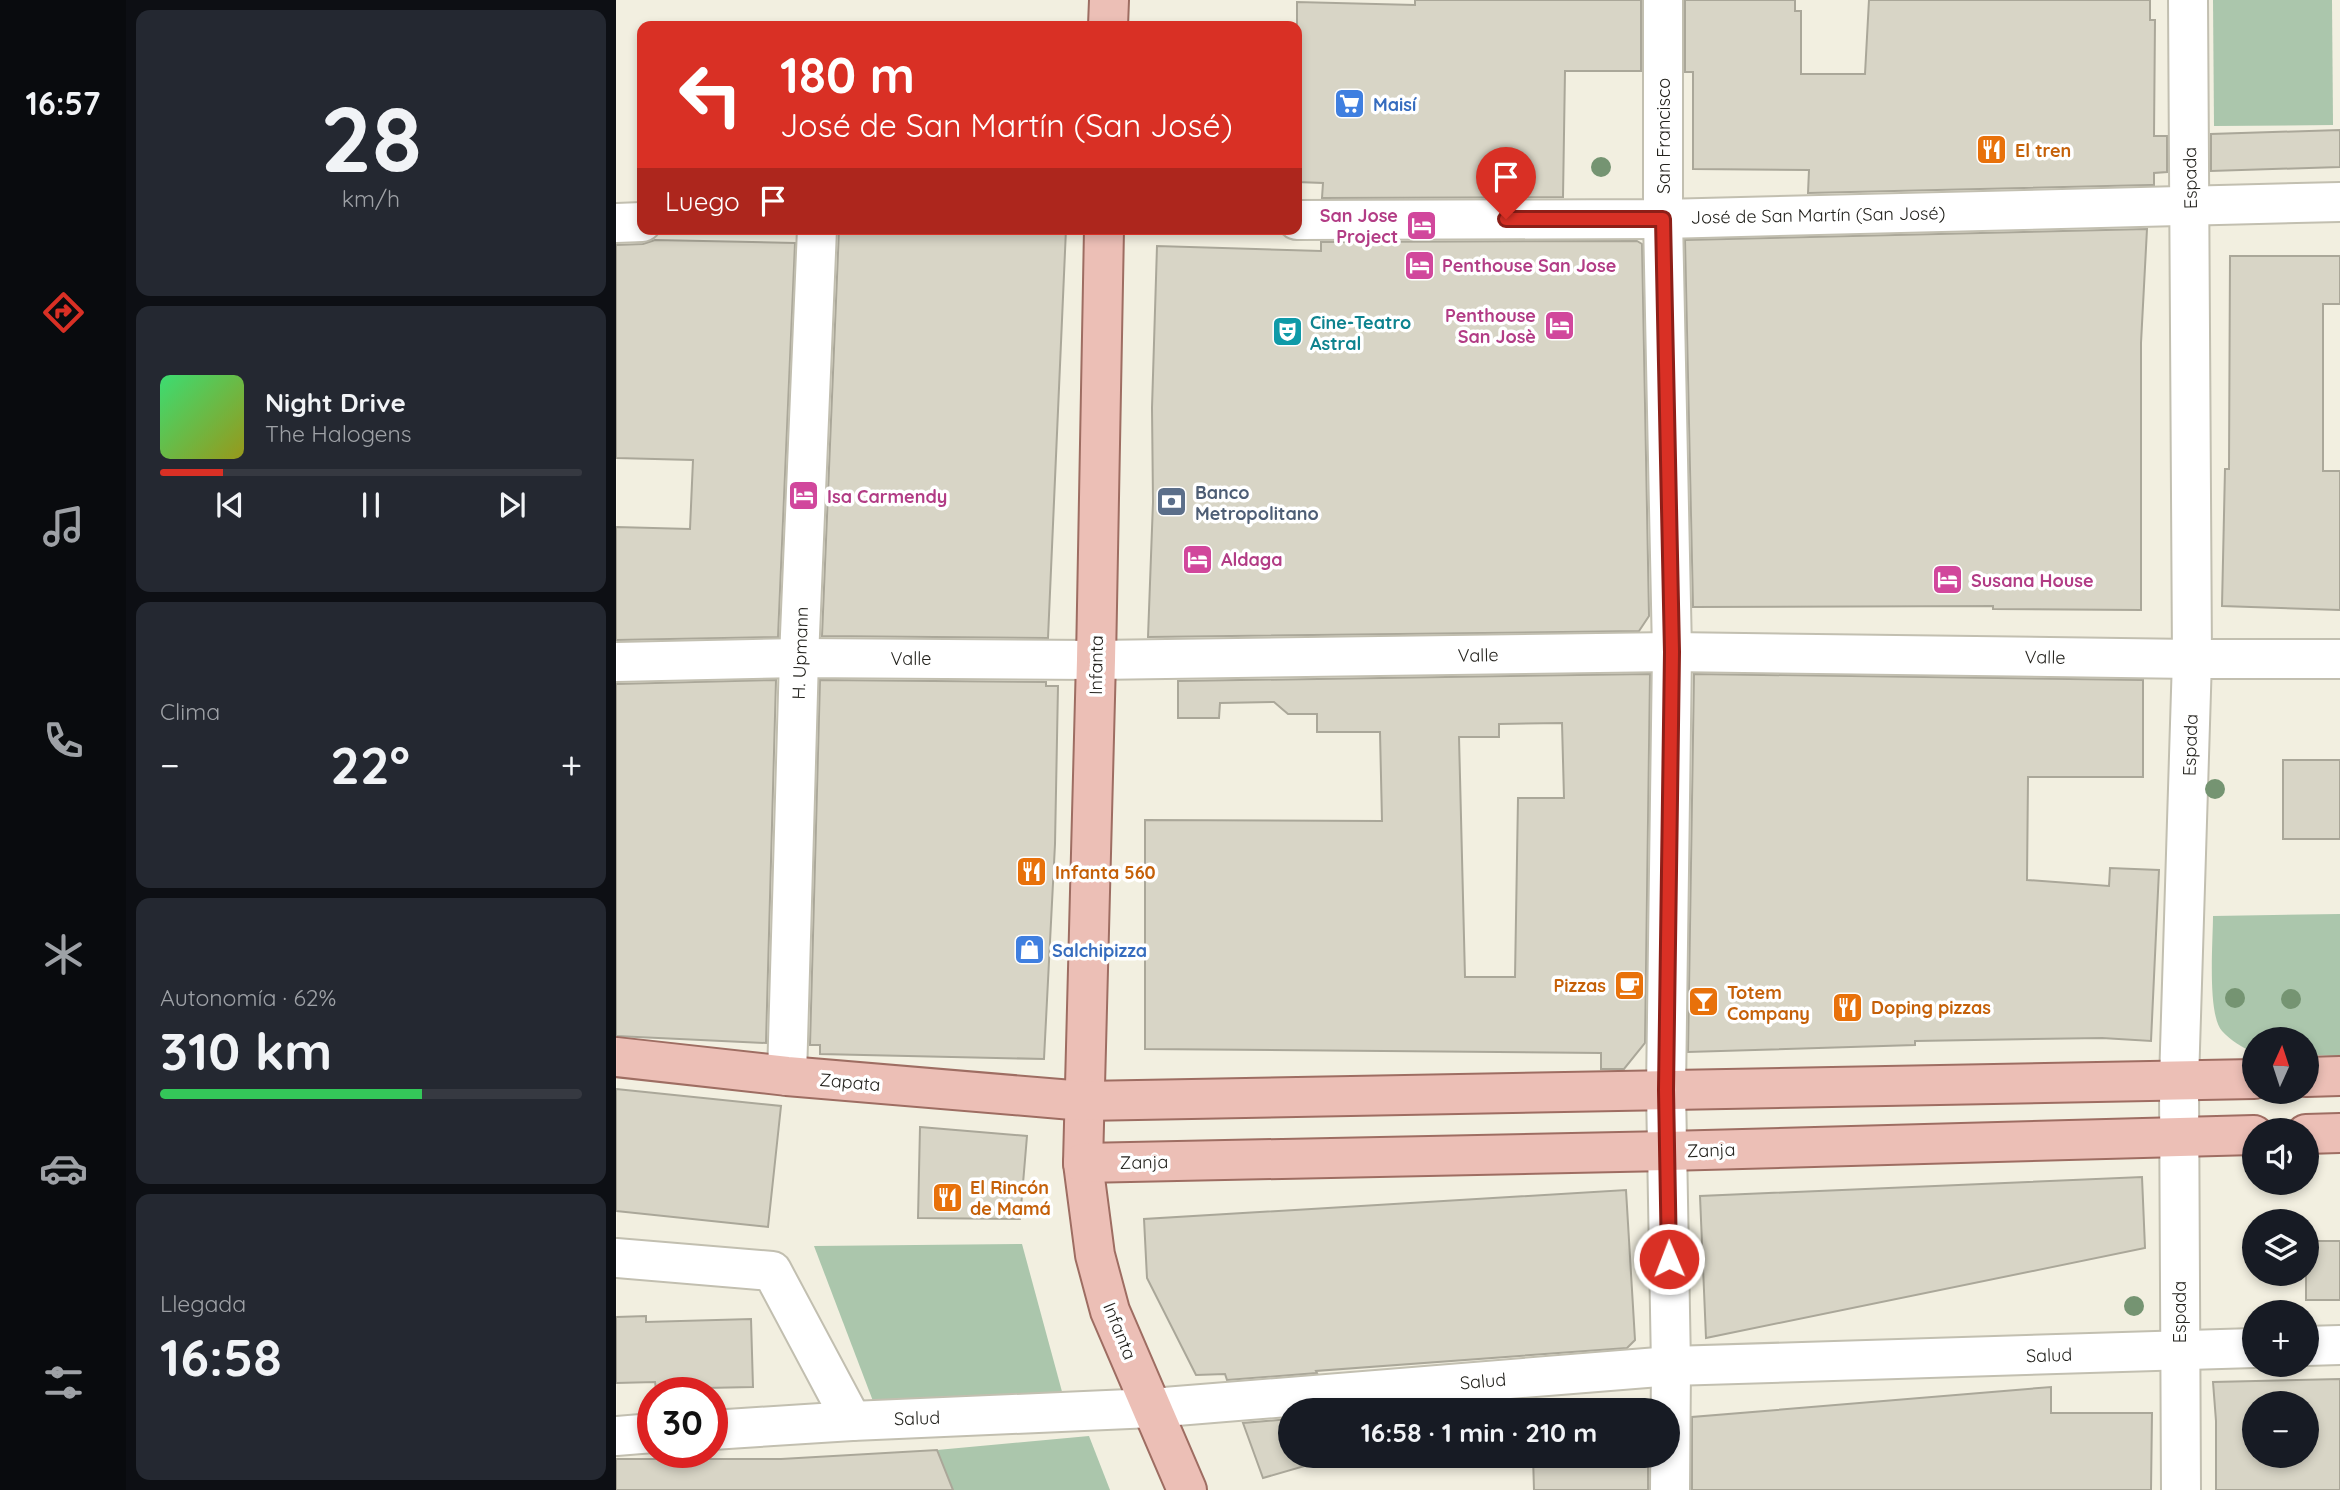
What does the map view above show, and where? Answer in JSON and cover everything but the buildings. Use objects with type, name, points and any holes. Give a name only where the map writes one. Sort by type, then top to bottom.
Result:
[{"type":"main road","points":[[1108,21],[1109,0]]},
{"type":"main road","name":"Infanta","points":[[1104,235],[1083,1163],[1095,1255],[1110,1311],[1187,1490]]},
{"type":"main road","name":"Zapata","points":[[616,1057],[786,1076],[1084,1101]]},
{"type":"main road","points":[[2319,1077],[2340,1076]]},
{"type":"main road","points":[[1084,1101],[2242,1079]]},
{"type":"main road","points":[[2319,1133],[2340,1133]]},
{"type":"main road","name":"Zanja","points":[[1083,1163],[2242,1135]]},
{"type":"street","name":"San Francisco","points":[[1663,0],[1663,219],[1672,652],[1666,1090],[1671,1366],[1670,1490]]},
{"type":"street","name":"Espada","points":[[2181,1490],[2179,1081],[2192,659],[2188,0]]},
{"type":"street","name":"José de San Martín (San José)","points":[[1302,220],[1663,219],[2340,202]]},
{"type":"street","points":[[616,223],[637,222]]},
{"type":"street","name":"H. Upmann","points":[[786,1076],[799,658],[817,235]]},
{"type":"street","name":"Valle","points":[[616,663],[799,658],[1096,660],[1672,652],[2340,659]]},
{"type":"street","points":[[616,1258],[772,1271],[852,1421]]},
{"type":"street","points":[[2319,1346],[2340,1345]]},
{"type":"street","name":"Salud","points":[[728,1429],[1152,1408],[1671,1366],[2242,1348]]},
{"type":"street","points":[[616,1436],[637,1434]]},
{"type":"green space","points":[[2213,0],[2332,0],[2333,125],[2214,126]]},
{"type":"green space","points":[[2340,914],[2340,1056],[2319,1055],[2319,1027],[2242,1027],[2242,1047],[2225,1035],[2217,1022],[2214,1009],[2213,916]]},
{"type":"green space","points":[[1022,1244],[1064,1399],[876,1409],[814,1246]]},
{"type":"green space","points":[[1089,1436],[1110,1490],[953,1490],[937,1450]]},
{"type":"place","name":"Maisí","points":[[1350,104]]},
{"type":"place","name":"El tren","points":[[1992,150]]},
{"type":"place","name":"San Jose Project","points":[[1421,225]]},
{"type":"place","name":"Penthouse San Jose","points":[[1419,265]]},
{"type":"place","name":"Penthouse San Josè","points":[[1559,325]]},
{"type":"place","name":"Cine-Teatro Astral","points":[[1287,332]]},
{"type":"place","name":"Isa Carmendy","points":[[804,496]]},
{"type":"place","name":"Banco Metropolitano","points":[[1172,502]]},
{"type":"place","name":"Aldaga","points":[[1198,559]]},
{"type":"place","name":"Susana House","points":[[1948,580]]},
{"type":"place","name":"Infanta 560","points":[[1032,872]]},
{"type":"place","name":"Salchipizza","points":[[1029,950]]},
{"type":"place","name":"Pizzas","points":[[1629,985]]},
{"type":"place","name":"Totem Company","points":[[1704,1002]]},
{"type":"place","name":"Doping pizzas","points":[[1848,1007]]},
{"type":"place","name":"El Rincón de Mamá","points":[[947,1197]]},
{"type":"route","points":[[1506,219],[1663,219],[1672,652],[1666,1090],[1669,1259]]}]
